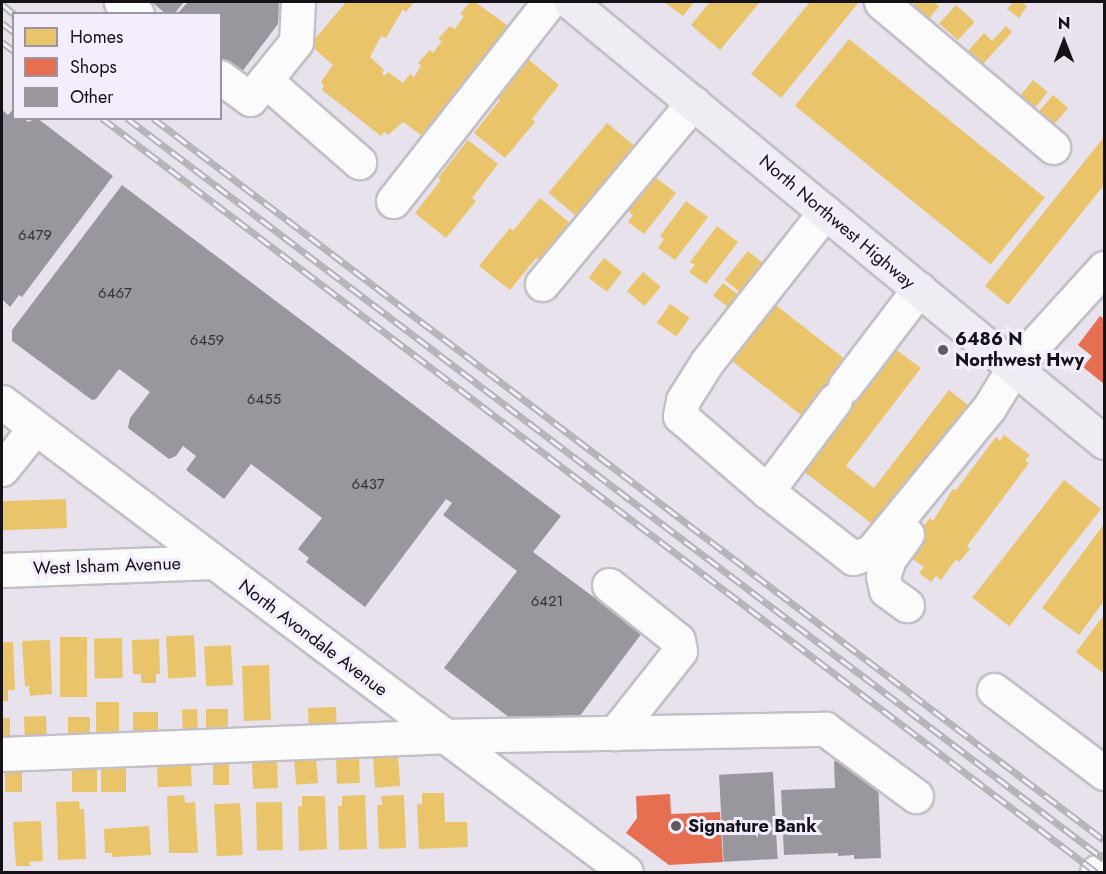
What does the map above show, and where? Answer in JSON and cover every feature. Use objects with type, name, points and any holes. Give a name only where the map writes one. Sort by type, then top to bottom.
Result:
[{"type":"main road","name":"North Northwest Highway","points":[[570,2],[1104,442]]},
{"type":"street","points":[[121,2],[134,12]]},
{"type":"street","points":[[257,89],[296,42],[298,2]]},
{"type":"street","points":[[393,201],[549,2]]},
{"type":"street","points":[[881,2],[1053,147]]},
{"type":"street","points":[[222,78],[257,89],[359,162]]},
{"type":"street","points":[[542,284],[693,103]]},
{"type":"street","points":[[825,212],[707,362],[683,400],[680,416],[767,491],[853,558],[872,552],[989,408],[1023,374]]},
{"type":"street","points":[[907,605],[886,590],[883,576],[889,559],[1023,374],[1104,268]]},
{"type":"street","points":[[767,491],[919,289]]},
{"type":"street","name":"North Avondale Avenue","points":[[2,402],[626,873]]},
{"type":"street","points":[[2,469],[35,428]]},
{"type":"street","name":"West Isham Avenue","points":[[2,570],[213,562]]},
{"type":"street","points":[[609,585],[678,639],[680,651],[615,733]]},
{"type":"street","points":[[994,690],[1104,773]]},
{"type":"street","points":[[2,754],[445,736],[825,729],[916,796]]},
{"type":"street","points":[[1097,873],[1104,870]]},
{"type":"building: Homes","points":[[346,2],[414,2],[406,12],[403,9],[386,38],[381,36],[370,57],[384,70],[382,73],[384,76],[388,72],[403,83],[410,74],[414,77],[421,66],[418,63],[430,50],[433,53],[442,41],[438,39],[450,26],[455,29],[464,16],[460,14],[470,2],[475,2],[514,30],[425,138],[403,122],[388,135],[384,132],[381,136],[322,90],[324,86],[321,82],[333,65],[310,45]]},
{"type":"building: Homes","points":[[664,2],[694,2],[683,16]]},
{"type":"building: Homes","points":[[710,2],[760,2],[720,50],[691,25]]},
{"type":"building: Homes","points":[[810,2],[859,2],[781,98],[751,74]]},
{"type":"building: Homes","points":[[915,2],[933,2],[939,6],[924,26],[907,12]]},
{"type":"building: Homes","points":[[1013,2],[1021,2],[1027,6],[1019,18],[1007,9]]},
{"type":"building: Homes","points":[[956,5],[975,22],[958,40],[939,24]]},
{"type":"building: Homes","points":[[1006,26],[1012,32],[983,64],[968,51],[984,33],[992,41]]},
{"type":"building: Homes","points":[[849,39],[1045,198],[991,264],[795,106]]},
{"type":"building: Homes","points":[[528,59],[559,85],[532,119],[535,122],[505,158],[474,133],[500,100],[497,98]]},
{"type":"building: Homes","points":[[1033,80],[1048,92],[1033,110],[1019,98]]},
{"type":"building: Homes","points":[[1053,95],[1068,108],[1052,126],[1037,113]]},
{"type":"building: Homes","points":[[607,123],[638,149],[579,218],[549,193]]},
{"type":"building: Homes","points":[[1104,137],[1104,185],[1008,305],[985,286]]},
{"type":"building: Homes","points":[[468,140],[498,164],[472,198],[476,201],[446,238],[415,213],[441,180],[438,178]]},
{"type":"building: Homes","points":[[655,177],[676,193],[644,234],[628,222],[633,215],[628,211]]},
{"type":"building: Homes","points":[[540,198],[570,223],[540,261],[536,258],[510,290],[479,266],[510,228],[513,231]]},
{"type":"building: Homes","points":[[686,201],[708,217],[675,260],[658,248],[664,239],[660,236]]},
{"type":"building: Homes","points":[[717,226],[738,242],[706,284],[689,272],[695,265],[690,262]]},
{"type":"building: Homes","points":[[748,251],[769,268],[746,297],[725,280]]},
{"type":"building: Homes","points":[[604,258],[622,272],[607,292],[589,278]]},
{"type":"building: Homes","points":[[643,272],[661,287],[645,306],[627,291]]},
{"type":"building: Homes","points":[[723,283],[737,294],[727,307],[713,296]]},
{"type":"building: Homes","points":[[768,299],[853,365],[809,421],[724,355]]},
{"type":"building: Homes","points":[[670,304],[690,318],[676,337],[657,323]]},
{"type":"building: Homes","points":[[895,349],[921,368],[846,466],[874,488],[949,390],[973,409],[880,530],[802,470]]},
{"type":"building: Homes","points":[[1004,435],[1030,455],[1025,460],[1029,463],[967,546],[970,549],[959,562],[956,559],[941,580],[936,576],[931,582],[919,573],[924,567],[907,555],[919,532],[930,518],[933,521],[953,489],[956,490],[996,437],[1000,441]]},
{"type":"building: Homes","points":[[1064,480],[1101,509],[1009,626],[972,597]]},
{"type":"building: Homes","points":[[66,499],[67,528],[3,530],[2,501]]},
{"type":"building: Homes","points":[[1104,524],[1104,601],[1079,635],[1042,608]]},
{"type":"building: Homes","points":[[1104,615],[1104,674],[1076,652]]},
{"type":"building: Homes","points":[[194,635],[196,677],[168,678],[166,636]]},
{"type":"building: Homes","points":[[60,637],[87,637],[87,697],[60,697]]},
{"type":"building: Homes","points":[[94,638],[122,638],[123,678],[95,678]]},
{"type":"building: Homes","points":[[159,639],[160,674],[156,674],[156,683],[141,683],[141,674],[133,674],[132,640]]},
{"type":"building: Homes","points":[[50,640],[52,694],[30,696],[29,686],[25,687],[22,641]]},
{"type":"building: Homes","points":[[2,642],[13,642],[15,690],[8,690],[8,701],[2,701]]},
{"type":"building: Homes","points":[[231,645],[233,685],[206,686],[204,646]]},
{"type":"building: Homes","points":[[269,665],[271,720],[244,721],[242,666]]},
{"type":"building: Homes","points":[[96,702],[119,702],[119,739],[96,739]]},
{"type":"building: Homes","points":[[336,707],[337,731],[309,732],[308,708]]},
{"type":"building: Homes","points":[[197,709],[198,733],[183,734],[182,710]]},
{"type":"building: Homes","points":[[206,709],[228,709],[228,734],[206,734]]},
{"type":"building: Homes","points":[[133,712],[158,712],[158,737],[133,737]]},
{"type":"building: Homes","points":[[46,716],[47,741],[25,742],[24,717]]},
{"type":"building: Homes","points":[[68,717],[90,717],[90,740],[68,740]]},
{"type":"building: Homes","points":[[2,718],[10,718],[10,742],[2,742]]},
{"type":"building: Homes","points":[[398,756],[400,786],[375,788],[373,758]]},
{"type":"building: Homes","points":[[359,757],[360,783],[337,784],[336,758]]},
{"type":"building: Homes","points":[[316,758],[318,783],[296,785],[294,760]]},
{"type":"building: Homes","points":[[277,761],[278,788],[253,789],[252,762]]},
{"type":"building: Homes","points":[[191,763],[192,786],[158,787],[157,764]]},
{"type":"building: Homes","points":[[213,763],[229,763],[229,785],[213,785]]},
{"type":"building: Homes","points":[[72,767],[97,767],[97,792],[72,792]]},
{"type":"building: Homes","points":[[101,767],[126,767],[126,792],[101,792]]},
{"type":"building: Homes","points":[[5,770],[22,770],[22,792],[5,792]]},
{"type":"building: Homes","points":[[422,793],[444,793],[445,822],[467,822],[468,847],[419,849],[417,804],[422,804]]},
{"type":"building: Homes","points":[[184,795],[185,803],[195,802],[198,853],[169,853],[167,796]]},
{"type":"building: Homes","points":[[365,795],[367,849],[339,850],[338,806],[342,806],[342,796]]},
{"type":"building: Homes","points":[[404,795],[406,848],[379,849],[377,805],[382,805],[381,796]]},
{"type":"building: Homes","points":[[302,796],[325,796],[327,849],[299,851],[298,807],[302,806]]},
{"type":"building: Homes","points":[[79,801],[80,809],[84,809],[86,859],[58,860],[56,802]]},
{"type":"building: Homes","points":[[256,802],[282,802],[283,850],[257,850]]},
{"type":"building: Homes","points":[[240,803],[243,855],[217,856],[214,804]]},
{"type":"building: Homes","points":[[41,821],[43,861],[29,862],[30,866],[16,866],[13,822]]},
{"type":"building: Homes","points":[[149,826],[151,855],[112,857],[112,853],[105,853],[104,829]]},
{"type":"building: Shops","points":[[1100,316],[1104,319],[1104,384],[1083,367],[1092,356],[1078,345]]},
{"type":"building: Shops","name":"Signature Bank","points":[[670,794],[671,814],[720,812],[723,862],[669,865],[626,833],[637,818],[636,796]]},
{"type":"building: Other","points":[[152,2],[184,2],[176,12],[164,12]]},
{"type":"building: Other","points":[[188,2],[279,2],[278,24],[241,73],[222,59],[222,12],[179,12]]},
{"type":"building: Other","points":[[2,110],[8,115],[12,110],[12,120],[28,122],[40,120],[113,176],[22,297],[19,295],[10,307],[2,299]]},
{"type":"building: Other","points":[[122,185],[561,516],[533,552],[642,633],[573,725],[522,727],[444,668],[517,571],[443,515],[452,503],[446,499],[365,607],[306,562],[309,558],[298,549],[322,518],[251,464],[224,499],[186,470],[196,456],[183,446],[176,456],[169,459],[128,428],[130,418],[150,392],[119,369],[96,399],[92,400],[12,341],[12,330]]},
{"type":"building: Other","points":[[834,761],[854,761],[878,778],[881,858],[854,859],[854,855],[838,856],[838,853],[784,855],[781,790],[835,788]]},
{"type":"building: Other","points":[[773,772],[778,859],[724,862],[719,775]]},
{"type":"railway","points":[[2,4],[12,12]]},
{"type":"railway","points":[[2,23],[12,30]]},
{"type":"railway","points":[[2,42],[12,50]]},
{"type":"railway","points":[[105,120],[1096,872]]},
{"type":"railway","points":[[130,120],[1104,859]]},
{"type":"railway","points":[[156,120],[1104,840]]},
{"type":"place","name":"6486 N Northwest Hwy","points":[[943,350]]},
{"type":"place","name":"Signature Bank","points":[[676,826]]}]
